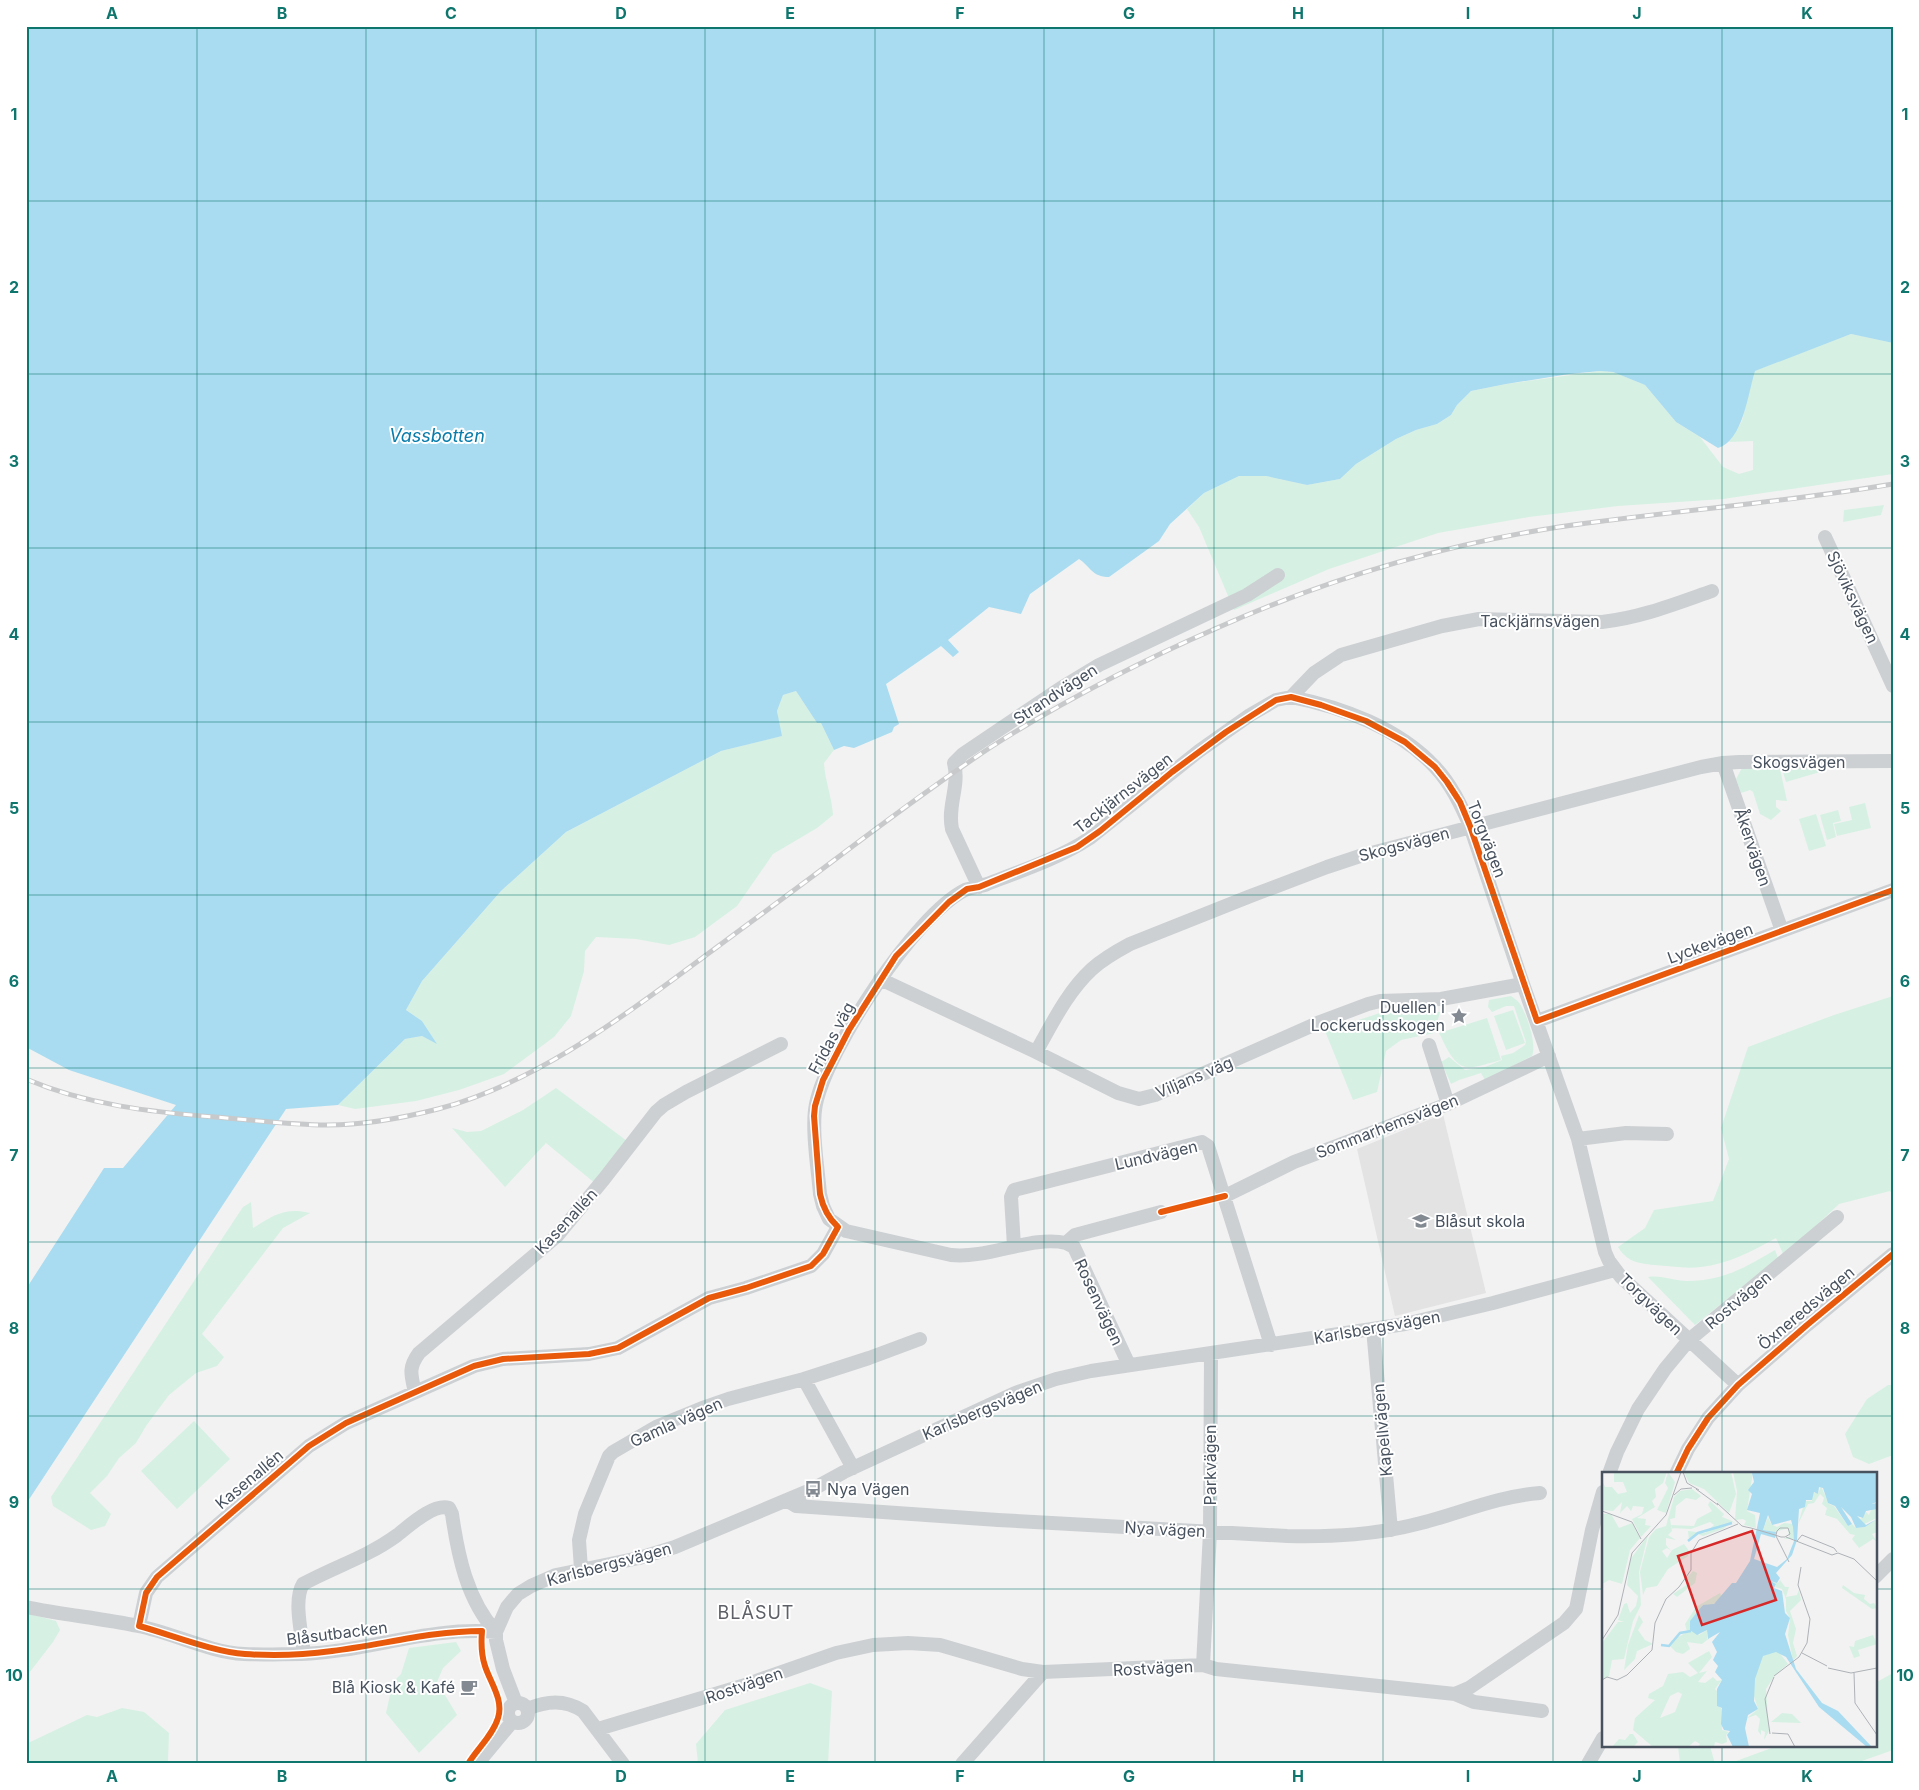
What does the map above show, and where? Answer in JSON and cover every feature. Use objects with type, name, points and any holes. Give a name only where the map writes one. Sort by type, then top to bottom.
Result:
[{"type":"street","name":"Sjöviksvägen","points":[[1825,536],[1893,686]]},
{"type":"street","name":"Strandvägen","points":[[979,887],[952,829],[950,819],[957,777],[954,763],[1045,699],[1099,665],[1247,595],[1278,575]]},
{"type":"street","name":"Tackjärnsvägen","points":[[880,979],[896,956],[934,916],[959,894],[967,889],[979,887],[1078,847],[1226,732],[1276,700],[1292,697],[1314,673],[1341,655],[1464,621],[1494,618],[1602,622],[1618,620],[1638,616],[1712,591]]},
{"type":"street","name":"Torgvägen","points":[[1292,697],[1313,702],[1366,721],[1405,742],[1435,767],[1460,802],[1470,826],[1578,1139],[1605,1252],[1621,1277],[1738,1385]]},
{"type":"street","name":"Skogsvägen","points":[[1036,1052],[1080,982],[1102,961],[1130,944],[1327,866],[1470,826],[1723,763],[1893,761]]},
{"type":"street","name":"Åkervägen","points":[[1723,763],[1782,931]]},
{"type":"street","name":"Lyckevägen","points":[[1537,1021],[1893,890]]},
{"type":"street","name":"Viljans väg","points":[[880,979],[1132,1098],[1146,1098],[1320,1022],[1368,1004],[1380,1001],[1441,999],[1523,984]]},
{"type":"street","name":"Fridas väg","points":[[838,1227],[829,1219],[820,1194],[814,1116],[815,1106],[823,1080],[880,979]]},
{"type":"street","name":"Kasenallén","points":[[138,1626],[146,1593],[157,1577],[274,1475],[326,1434],[415,1392],[411,1374],[412,1363],[419,1353],[557,1236],[656,1112],[686,1092],[781,1044]]},
{"type":"street","points":[[1429,1044],[1448,1104]]},
{"type":"street","name":"Sommarhemsvägen","points":[[1225,1196],[1294,1162],[1448,1104],[1549,1056]]},
{"type":"street","points":[[1578,1139],[1626,1133],[1667,1134]]},
{"type":"street","name":"Lundvägen","points":[[1014,1246],[1011,1197],[1014,1190],[1202,1142],[1208,1146],[1225,1196],[1271,1345]]},
{"type":"street","points":[[415,1392],[474,1366],[503,1359],[589,1354],[618,1348],[709,1298],[746,1288],[811,1266],[824,1254],[838,1227],[846,1231],[951,1255],[974,1256],[1014,1246],[1057,1240],[1066,1242],[1075,1235],[1161,1212]]},
{"type":"street","name":"Rostvägen","points":[[1610,1472],[1617,1452],[1638,1409],[1665,1369],[1689,1340],[1838,1217]]},
{"type":"street","name":"Rosenvägen","points":[[1066,1242],[1074,1247],[1129,1365]]},
{"type":"street","name":"Öxneredsvägen","points":[[1677,1472],[1708,1418],[1738,1385],[1806,1325],[1893,1254]]},
{"type":"street","name":"Karlsbergsvägen","points":[[496,1632],[507,1607],[518,1594],[531,1586],[556,1575],[639,1558],[675,1547],[789,1499],[1015,1393],[1056,1379],[1129,1365],[1372,1330],[1484,1305],[1615,1270]]},
{"type":"street","name":"Kapellvägen","points":[[1372,1330],[1391,1530]]},
{"type":"street","name":"Gamla vägen","points":[[581,1569],[579,1540],[582,1524],[609,1456],[613,1452],[640,1434],[705,1407],[804,1379],[920,1339]]},
{"type":"street","name":"Parkvägen","points":[[1203,1666],[1210,1532],[1211,1354]]},
{"type":"street","points":[[804,1379],[853,1468]]},
{"type":"street","name":"Nya vägen","points":[[789,1499],[791,1504],[796,1506],[998,1520],[1328,1537],[1391,1530],[1540,1492]]},
{"type":"street","points":[[1455,1694],[1469,1688],[1564,1623],[1571,1616],[1576,1608],[1592,1530],[1602,1495]]},
{"type":"street","points":[[304,1654],[299,1604],[299,1594],[303,1584],[368,1554],[423,1516],[444,1506],[449,1508],[452,1514],[460,1560],[470,1589],[482,1617],[496,1632],[503,1669],[521,1706]]},
{"type":"street","points":[[1876,1575],[1893,1559]]},
{"type":"street","name":"Blåsutbacken","points":[[26,1607],[138,1626],[204,1645],[244,1654],[304,1654],[342,1650],[433,1633],[496,1632]]},
{"type":"street","name":"Rostvägen","points":[[598,1729],[742,1686],[836,1653],[873,1645],[908,1643],[940,1645],[1022,1669],[1043,1672],[1203,1666],[1216,1669],[1455,1694],[1474,1702],[1542,1711]]},
{"type":"street","points":[[962,1764],[1043,1672]]},
{"type":"street","points":[[477,1764],[512,1722],[508,1718],[508,1711],[511,1705],[521,1706],[550,1702],[564,1702],[583,1711],[623,1764]]},
{"type":"street","points":[[1588,1764],[1602,1740]]},
{"type":"shaded area","name":"Blåsut skola","points":[[1443,1114],[1486,1293],[1395,1316],[1357,1149]]},
{"type":"green space","points":[[1851,334],[1893,343],[1893,474],[1723,499],[1618,506],[1529,517],[1438,533],[1329,569],[1234,610],[1199,527],[1187,509],[1204,493],[1239,476],[1266,476],[1307,485],[1340,479],[1356,464],[1396,439],[1416,430],[1437,424],[1451,415],[1457,405],[1471,391],[1506,384],[1600,371],[1613,372],[1645,385],[1676,422],[1700,437],[1723,467],[1739,474],[1753,470],[1753,441],[1729,442],[1742,421],[1754,371]]},
{"type":"green space","points":[[1884,505],[1881,515],[1843,522],[1844,510]]},
{"type":"green space","points":[[796,691],[817,723],[821,723],[834,750],[824,763],[833,815],[817,828],[773,854],[737,906],[695,937],[669,945],[636,939],[596,937],[585,951],[584,971],[571,1016],[554,1037],[504,1074],[459,1090],[416,1101],[355,1109],[338,1105],[405,1039],[422,1036],[436,1043],[422,1021],[406,1010],[422,981],[501,891],[566,832],[721,751],[781,736],[777,711],[783,695]]},
{"type":"green space","points":[[1742,768],[1780,769],[1787,801],[1776,800],[1776,807],[1781,811],[1771,820],[1760,814],[1753,792],[1750,790],[1741,793],[1736,779]]},
{"type":"green space","points":[[1782,769],[1818,769],[1820,772],[1786,782]]},
{"type":"green space","points":[[1865,803],[1871,828],[1837,836],[1834,824],[1852,820],[1849,807]]},
{"type":"green space","points":[[1838,810],[1841,821],[1833,823],[1836,837],[1827,840],[1820,815]]},
{"type":"green space","points":[[1816,814],[1826,846],[1809,851],[1799,819]]},
{"type":"green space","points":[[1511,996],[1520,1004],[1526,1015],[1532,1037],[1532,1056],[1485,1080],[1481,1073],[1451,1084],[1441,1062],[1449,1057],[1465,1070],[1485,1067],[1502,1060],[1501,1056],[1513,1053],[1525,1045],[1526,1042],[1514,1006],[1506,1006],[1492,1012],[1488,1007],[1489,1000]]},
{"type":"green space","points":[[1893,996],[1893,1196],[1890,1191],[1839,1204],[1784,1256],[1776,1238],[1731,1260],[1695,1268],[1633,1261],[1621,1252],[1618,1247],[1645,1228],[1654,1210],[1713,1201],[1729,1159],[1721,1128],[1748,1047],[1834,1015]]},
{"type":"green space","points":[[1513,1010],[1525,1043],[1506,1050],[1494,1016]]},
{"type":"green space","points":[[1383,1012],[1440,1012],[1434,1033],[1401,1040],[1386,1051],[1377,1092],[1353,1100],[1325,1031]]},
{"type":"green space","points":[[1487,1018],[1501,1060],[1473,1067],[1461,1065],[1453,1058],[1439,1033]]},
{"type":"green space","points":[[556,1088],[627,1141],[596,1184],[546,1143],[505,1187],[452,1128],[467,1132],[481,1131],[523,1110]]},
{"type":"green space","points":[[251,1202],[253,1228],[280,1213],[301,1211],[310,1213],[283,1228],[202,1334],[224,1357],[217,1366],[196,1373],[169,1395],[136,1443],[119,1458],[107,1476],[90,1493],[111,1514],[105,1526],[91,1530],[53,1506],[51,1497],[243,1207]]},
{"type":"green space","points":[[1775,1250],[1778,1258],[1695,1325],[1648,1277],[1687,1281],[1712,1279],[1734,1272]]},
{"type":"green space","points":[[1888,1385],[1893,1385],[1893,1455],[1869,1464],[1853,1457],[1845,1434],[1867,1399]]},
{"type":"green space","points":[[194,1421],[230,1459],[177,1509],[141,1471]]},
{"type":"green space","points":[[26,1613],[56,1621],[60,1630],[26,1677]]},
{"type":"green space","points":[[456,1642],[461,1651],[443,1668],[437,1682],[457,1715],[419,1753],[386,1713],[393,1682],[401,1674],[409,1648]]},
{"type":"green space","points":[[1893,1673],[1893,1750],[1859,1762],[1860,1764],[1728,1764],[1772,1748],[1876,1748],[1876,1682]]},
{"type":"green space","points":[[810,1683],[832,1691],[828,1764],[698,1764],[696,1744],[725,1710]]},
{"type":"green space","points":[[122,1708],[144,1712],[169,1733],[168,1761],[159,1764],[26,1764],[26,1744],[87,1715],[97,1717]]},
{"type":"green space","points":[[1678,1748],[1711,1748],[1715,1764],[1680,1764]]},
{"type":"water","name":"Vassbotten","points":[[26,26],[1893,26],[1893,343],[1851,334],[1755,371],[1739,426],[1726,444],[1718,448],[1676,422],[1645,385],[1613,372],[1600,371],[1569,374],[1471,391],[1457,405],[1451,415],[1437,424],[1416,430],[1396,439],[1356,464],[1340,479],[1307,485],[1266,476],[1239,476],[1204,493],[1170,524],[1159,541],[1109,577],[1103,577],[1095,573],[1079,559],[1030,594],[1021,614],[989,607],[948,640],[959,652],[953,657],[941,646],[886,684],[899,724],[894,727],[892,732],[854,748],[844,746],[834,750],[821,723],[817,723],[796,691],[783,695],[777,711],[782,736],[721,751],[566,832],[501,891],[422,981],[406,1010],[422,1021],[437,1044],[422,1036],[405,1039],[338,1105],[286,1109],[26,1504],[26,1289],[104,1168],[123,1168],[176,1105],[69,1070],[26,1047]]},
{"type":"railway","points":[[26,1079],[72,1095],[119,1106],[191,1115],[285,1123],[313,1125],[355,1124],[438,1109],[505,1085],[537,1069],[599,1032],[658,991],[922,795],[991,747],[1102,683],[1159,654],[1217,628],[1300,594],[1342,580],[1385,566],[1471,544],[1559,527],[1851,491],[1893,484]]},
{"type":"cycle path","points":[[468,1764],[496,1724],[499,1711],[496,1691],[487,1672],[483,1657],[482,1631],[444,1633],[310,1653],[277,1655],[233,1653],[139,1626],[146,1593],[157,1577],[309,1446],[346,1423],[474,1366],[503,1359],[589,1354],[618,1348],[709,1298],[746,1288],[811,1266],[823,1254],[838,1227],[826,1212],[820,1194],[814,1116],[823,1080],[849,1030],[896,956],[949,902],[967,889],[979,887],[1077,847],[1226,732],[1276,700],[1291,697],[1321,705],[1366,721],[1405,742],[1435,767],[1447,782],[1460,802],[1470,826],[1537,1021],[1893,890]]},
{"type":"cycle path","points":[[1161,1212],[1225,1196]]},
{"type":"cycle path","points":[[1677,1472],[1688,1449],[1708,1418],[1738,1385],[1893,1254]]},
{"type":"place","name":"Duellen i Lockerudsskogen","points":[[1459,1016]]},
{"type":"place","name":"Blåsut skola","points":[[1421,1221]]},
{"type":"place","name":"Nya Vägen","points":[[813,1489]]},
{"type":"place","name":"Blå Kiosk & Kafé","points":[[469,1687]]},
{"type":"district","name":"BLÅSUT","points":[[756,1613]]}]
